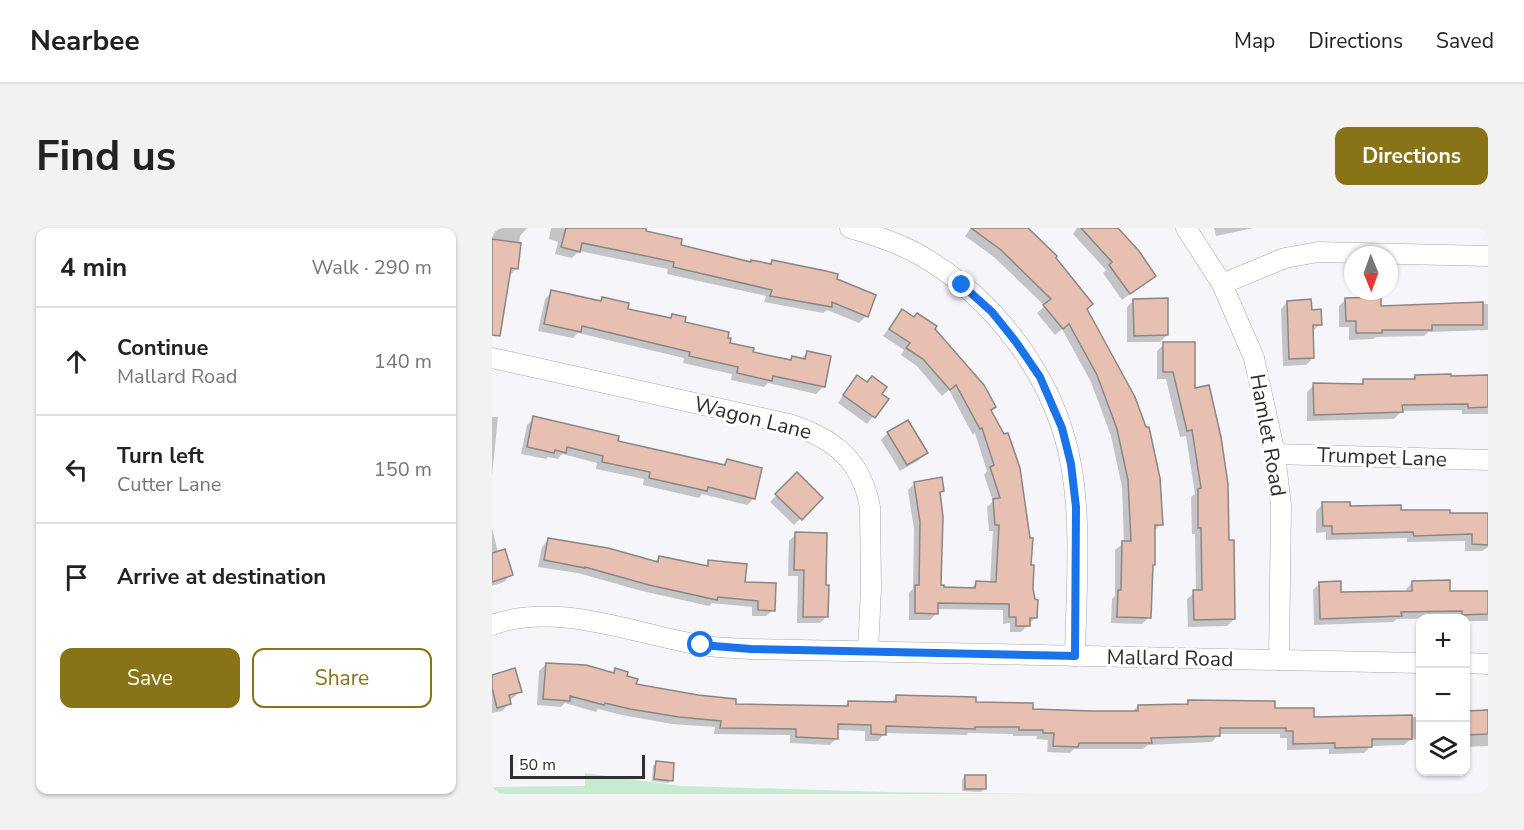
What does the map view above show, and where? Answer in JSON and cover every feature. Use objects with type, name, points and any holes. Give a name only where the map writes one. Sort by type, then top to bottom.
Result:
[{"type":"street","points":[[850,228],[885,239],[918,254],[962,285],[992,312],[1040,377],[1062,428],[1072,475],[1076,507],[1075,656]]},
{"type":"street","name":"Hamlet Road","points":[[1186,228],[1222,284],[1254,358],[1275,454],[1281,507],[1279,660]]},
{"type":"street","points":[[1222,284],[1285,258],[1318,252],[1488,256]]},
{"type":"street","name":"Wagon Lane","points":[[492,358],[789,424],[827,439],[846,455],[868,494],[871,589],[868,651]]},
{"type":"street","name":"Trumpet Lane","points":[[1275,454],[1488,460]]},
{"type":"street","name":"Mallard Road","points":[[492,625],[534,616],[560,616],[701,645],[751,649],[1416,663]]},
{"type":"street","points":[[1470,663],[1488,664]]},
{"type":"green space","points":[[585,773],[681,786],[1034,794],[492,794],[492,787],[585,786]]},
{"type":"building","points":[[566,228],[646,228],[646,231],[682,239],[681,245],[751,262],[751,260],[771,264],[772,260],[838,274],[837,279],[876,295],[868,317],[832,302],[832,307],[770,296],[772,290],[673,267],[674,262],[582,243],[580,252],[561,247]]},
{"type":"building","points":[[971,228],[1028,228],[1057,256],[1056,258],[1093,304],[1087,309],[1135,397],[1146,427],[1149,427],[1160,478],[1163,525],[1155,525],[1151,618],[1117,617],[1118,590],[1121,590],[1122,541],[1131,541],[1128,480],[1117,429],[1097,375],[1069,324],[1063,329],[1043,305],[1051,299],[1001,250]]},
{"type":"building","points":[[1081,228],[1118,228],[1139,251],[1156,276],[1130,294],[1109,265],[1112,262]]},
{"type":"building","points":[[492,239],[521,243],[518,269],[511,268],[500,336],[492,335]]},
{"type":"building","points":[[551,290],[601,301],[602,297],[629,303],[628,309],[671,318],[672,314],[686,317],[685,322],[729,332],[730,343],[754,348],[753,352],[791,360],[792,356],[805,359],[807,351],[831,356],[825,387],[773,376],[772,381],[737,373],[738,367],[689,356],[690,352],[582,326],[581,332],[544,324]]},
{"type":"building","points":[[1168,298],[1168,335],[1134,336],[1133,299]]},
{"type":"building","points":[[1311,299],[1312,310],[1321,309],[1322,325],[1313,325],[1314,358],[1289,359],[1287,301]]},
{"type":"building","points":[[1345,300],[1381,300],[1381,306],[1483,302],[1483,325],[1432,325],[1432,330],[1382,330],[1382,333],[1356,333],[1356,321],[1346,321]]},
{"type":"building","points":[[902,309],[914,317],[917,313],[937,326],[935,329],[984,385],[996,407],[991,410],[1004,434],[1008,433],[1020,468],[1030,538],[1033,538],[1031,565],[1034,565],[1033,589],[1035,599],[1038,600],[1037,618],[1030,618],[1030,626],[1016,626],[1016,617],[1009,617],[1009,604],[938,603],[938,614],[915,613],[915,585],[919,585],[920,522],[914,482],[942,477],[944,491],[940,492],[943,517],[941,585],[944,587],[975,588],[976,581],[996,582],[999,525],[995,525],[993,499],[1000,498],[990,467],[994,465],[982,428],[980,429],[956,385],[950,390],[923,359],[906,348],[910,343],[889,329]]},
{"type":"building","points":[[1163,342],[1195,342],[1195,388],[1209,385],[1221,437],[1228,484],[1229,540],[1234,540],[1235,619],[1194,620],[1193,590],[1202,590],[1201,528],[1198,528],[1198,489],[1201,488],[1192,430],[1187,431],[1173,372],[1163,372]]},
{"type":"building","points":[[1451,374],[1451,376],[1488,375],[1488,407],[1468,408],[1468,404],[1402,405],[1403,412],[1314,415],[1313,383],[1363,384],[1363,379],[1415,379],[1415,375]]},
{"type":"building","points":[[857,375],[867,382],[872,376],[887,387],[882,394],[889,399],[875,418],[843,395]]},
{"type":"building","points":[[533,416],[619,436],[618,441],[725,465],[727,459],[762,468],[755,499],[708,487],[707,491],[649,478],[650,472],[602,462],[603,456],[567,447],[566,453],[555,450],[554,453],[527,447]]},
{"type":"building","points":[[908,420],[928,453],[907,465],[887,432]]},
{"type":"building","points":[[797,472],[823,498],[802,520],[775,494]]},
{"type":"building","points":[[1322,502],[1350,502],[1350,506],[1401,505],[1401,510],[1488,513],[1488,545],[1472,544],[1472,534],[1414,536],[1413,532],[1332,534],[1332,526],[1323,526]]},
{"type":"building","points":[[795,532],[827,533],[828,617],[803,617],[804,570],[794,570]]},
{"type":"building","points":[[548,538],[608,548],[658,562],[659,556],[708,566],[708,560],[747,564],[745,582],[776,583],[775,611],[758,610],[758,601],[718,597],[717,600],[649,585],[585,567],[544,560]]},
{"type":"building","points":[[505,549],[513,575],[492,582],[492,553]]},
{"type":"building","points":[[1450,580],[1450,591],[1488,591],[1488,614],[1462,614],[1462,611],[1401,612],[1402,616],[1320,619],[1319,582],[1341,581],[1341,592],[1412,591],[1412,581]]},
{"type":"building","points":[[546,663],[586,665],[614,673],[615,668],[628,672],[627,676],[638,679],[636,684],[736,699],[736,704],[848,706],[848,701],[896,702],[896,695],[976,697],[976,702],[1033,703],[1033,709],[1138,711],[1138,705],[1188,704],[1188,700],[1275,701],[1275,708],[1314,708],[1314,717],[1412,715],[1412,739],[1372,739],[1372,747],[1335,748],[1335,743],[1293,744],[1293,731],[1286,731],[1286,728],[1220,728],[1220,736],[1151,738],[1152,743],[1079,743],[1078,747],[1053,746],[1054,733],[1043,733],[1043,730],[1019,730],[1019,727],[975,727],[975,729],[886,726],[886,735],[871,734],[871,725],[838,724],[838,739],[796,737],[796,729],[720,728],[721,721],[679,717],[605,703],[604,705],[570,696],[570,701],[543,699]]},
{"type":"building","points":[[515,668],[522,692],[509,695],[511,704],[497,708],[492,688],[492,675]]},
{"type":"building","points":[[1488,710],[1488,734],[1470,735],[1470,711]]},
{"type":"building","points":[[656,761],[674,763],[673,781],[654,779]]},
{"type":"building","points":[[965,775],[986,775],[986,789],[965,789]]},
{"type":"route","points":[[701,645],[751,649],[1075,656],[1076,507],[1071,464],[1062,428],[1040,377],[1016,342],[992,312],[962,285]]}]
